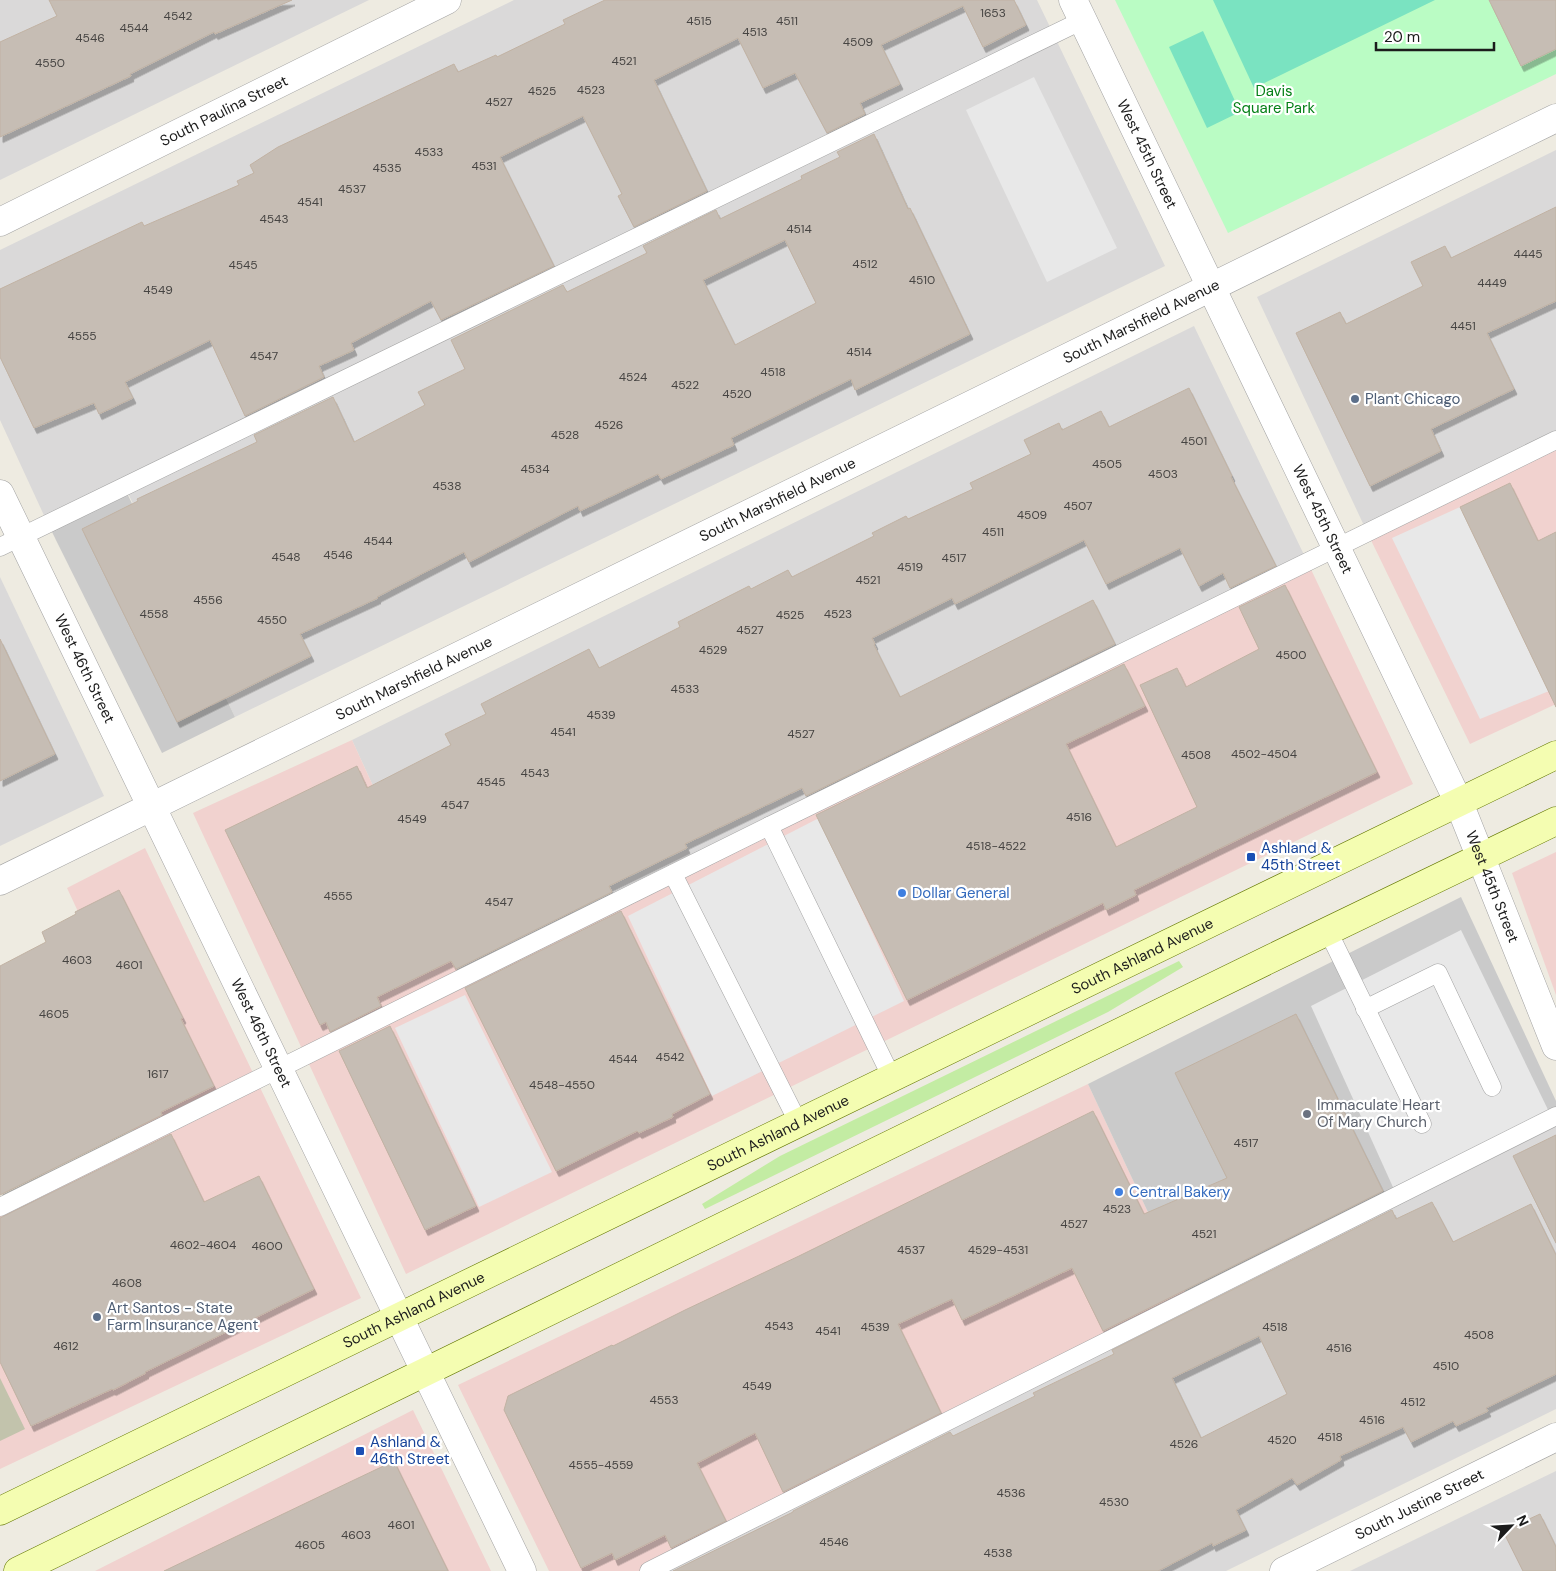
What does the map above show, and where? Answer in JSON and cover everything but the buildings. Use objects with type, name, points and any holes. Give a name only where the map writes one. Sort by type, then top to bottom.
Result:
[{"type":"main road","name":"South Ashland Avenue","points":[[0,1511],[1556,755]]},
{"type":"main road","points":[[18,1571],[1556,821]]},
{"type":"street","name":"South Paulina Street","points":[[0,222],[446,0]]},
{"type":"street","name":"West 45th Street","points":[[1078,10],[1459,803],[1480,858],[1549,1008],[1556,1046]]},
{"type":"street","name":"South Marshfield Avenue","points":[[0,881],[1556,118]]},
{"type":"street","name":"West 46th Street","points":[[0,494],[10,542],[152,806],[522,1571]]},
{"type":"street","name":"South Justine Street","points":[[1284,1571],[1556,1438]]},
{"type":"lane","points":[[10,542],[1078,10]]},
{"type":"lane","points":[[0,1207],[769,826],[1556,440]]},
{"type":"lane","points":[[769,826],[892,1078]]},
{"type":"lane","points":[[672,874],[799,1124]]},
{"type":"lane","points":[[1328,931],[1422,1124]]},
{"type":"lane","points":[[1365,1009],[1438,974],[1492,1087]]},
{"type":"lane","points":[[649,1571],[1556,1116]]},
{"type":"shaded area","points":[[0,0],[369,0],[0,180]]},
{"type":"shaded area","points":[[514,0],[1037,0],[1165,266],[235,717],[125,487],[48,524],[0,420],[0,250]]},
{"type":"shaded area","points":[[1034,77],[1117,248],[1047,282],[966,110]]},
{"type":"shaded area","points":[[1556,150],[1556,440],[1367,532],[1257,297]]},
{"type":"shaded area","points":[[1194,326],[1307,561],[461,978],[352,740]]},
{"type":"shaded area","points":[[1556,440],[1556,704],[1470,744],[1367,532]]},
{"type":"shaded area","points":[[124,487],[235,717],[162,753],[48,524]]},
{"type":"shaded area","points":[[1460,507],[1549,691],[1480,719],[1392,538]]},
{"type":"shaded area","points":[[1307,561],[1413,784],[406,1274],[193,813],[352,740],[461,978]]},
{"type":"shaded area","points":[[0,577],[104,796],[0,846]]},
{"type":"shaded area","points":[[819,818],[904,1001],[712,1096],[628,916]]},
{"type":"shaded area","points":[[145,848],[361,1298],[0,1469],[0,1207],[137,1138],[100,1061],[139,1042],[67,888]]},
{"type":"shaded area","points":[[1556,852],[1556,995],[1512,873]]},
{"type":"shaded area","points":[[1461,897],[1556,1101],[1556,1116],[1189,1300],[1088,1084]]},
{"type":"shaded area","points":[[1461,930],[1552,1118],[1397,1196],[1311,1006]]},
{"type":"shaded area","points":[[465,995],[552,1172],[479,1207],[395,1028]]},
{"type":"shaded area","points":[[1088,1084],[1189,1300],[650,1571],[549,1571],[458,1385]]},
{"type":"shaded area","points":[[1556,1116],[1556,1409],[1226,1571],[650,1571]]},
{"type":"shaded area","points":[[0,1378],[25,1429],[0,1441]]},
{"type":"shaded area","points":[[413,1410],[491,1571],[95,1571]]},
{"type":"shaded area","points":[[1556,1471],[1556,1571],[1350,1571]]},
{"type":"green space","name":"Davis Square Park","points":[[1115,0],[1556,0],[1556,74],[1228,233]]},
{"type":"green space","points":[[1213,0],[1435,0],[1254,88]]},
{"type":"green space","points":[[1203,31],[1240,112],[1207,128],[1169,47]]},
{"type":"green space","points":[[1179,961],[1183,967],[1108,1012],[705,1209],[702,1204],[780,1156]]},
{"type":"place","name":"Plant Chicago","points":[[1355,399]]},
{"type":"place","name":"Ashland & 45th Street","points":[[1251,857]]},
{"type":"place","name":"Dollar General","points":[[902,893]]},
{"type":"place","name":"Immaculate Heart Of Mary Church","points":[[1307,1114]]},
{"type":"place","name":"Central Bakery","points":[[1119,1192]]},
{"type":"place","name":"Art Santos - State Farm Insurance Agent","points":[[97,1317]]},
{"type":"place","name":"Ashland & 46th Street","points":[[360,1451]]}]
